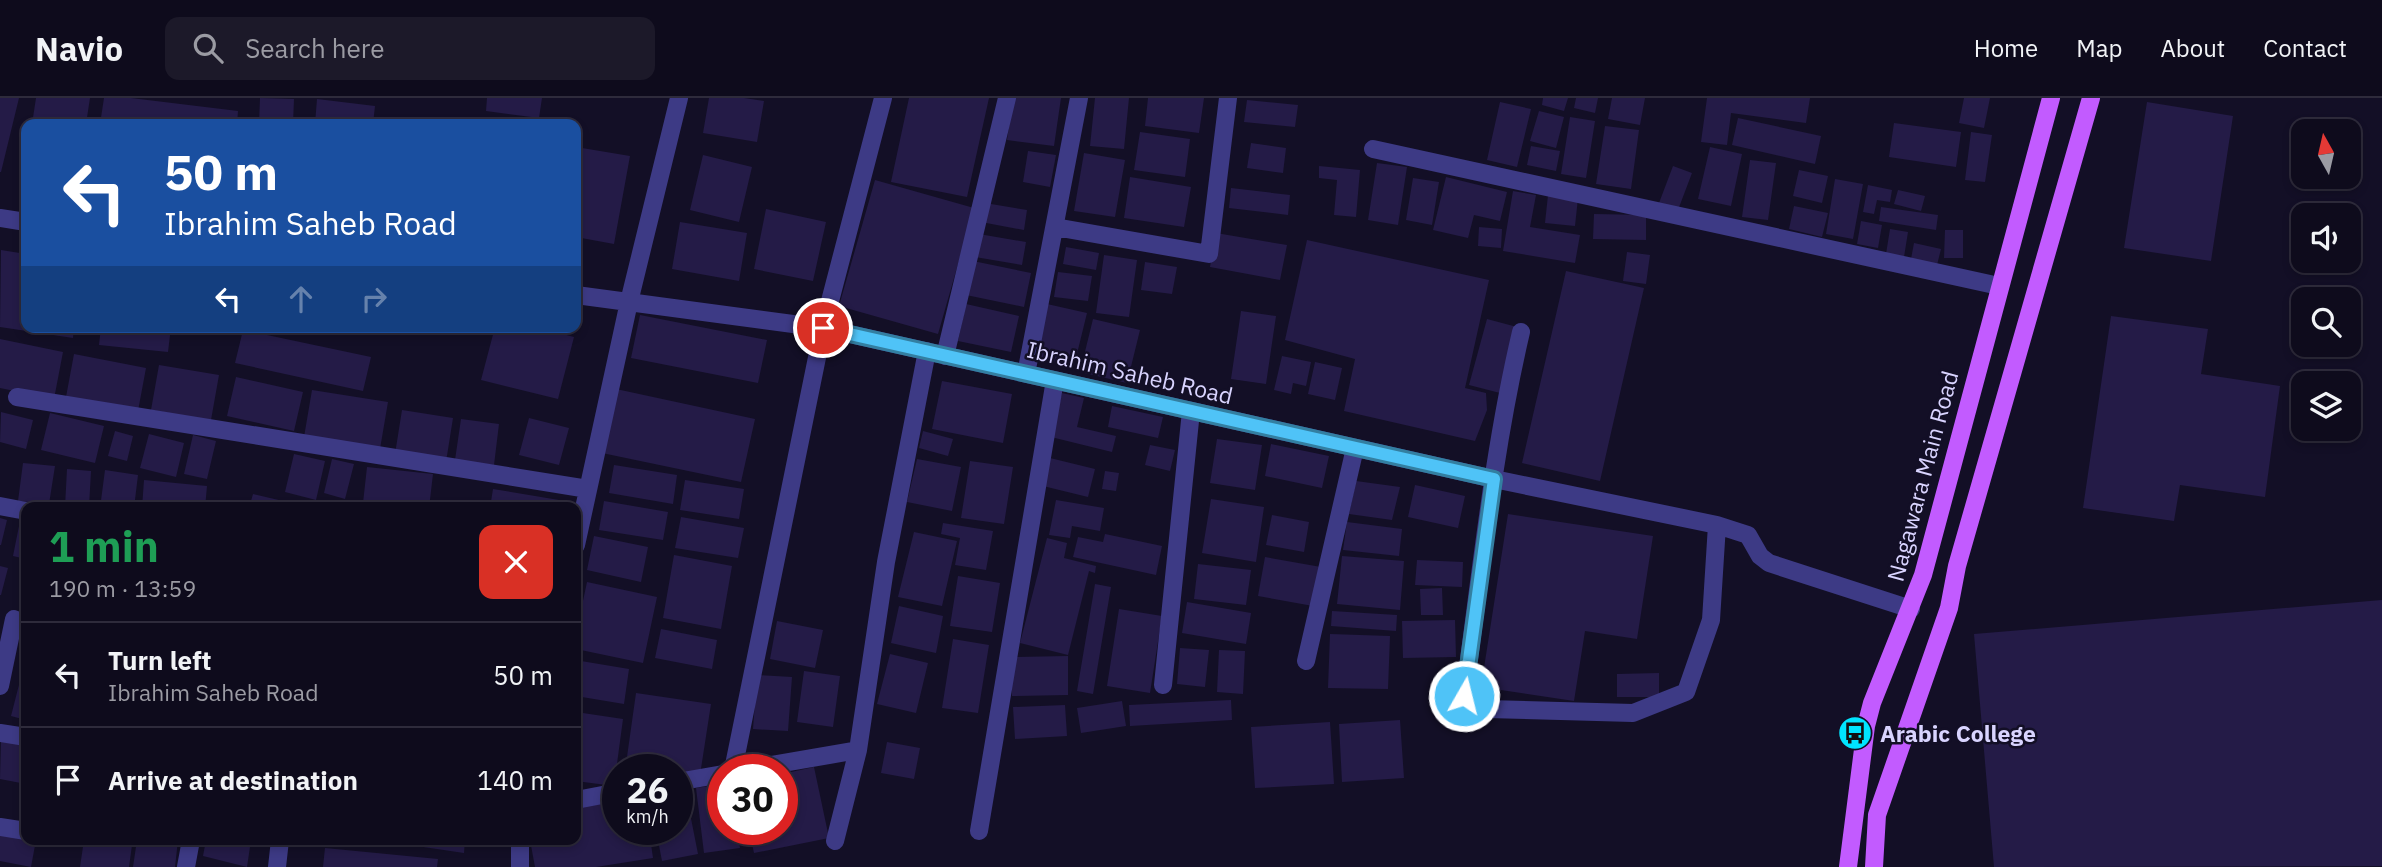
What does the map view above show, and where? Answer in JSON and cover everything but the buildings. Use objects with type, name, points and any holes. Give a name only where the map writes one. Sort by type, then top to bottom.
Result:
[{"type":"main road","name":"Nagawara Main Road","points":[[1848,867],[1866,726],[1872,703],[1911,609],[2051,98]]},
{"type":"main road","points":[[1874,867],[1877,815],[1949,608],[1957,566],[2091,98]]},
{"type":"main road","points":[[1939,514],[1969,524]]},
{"type":"street","points":[[581,520],[629,302],[679,98]]},
{"type":"street","points":[[736,754],[823,328],[883,98]]},
{"type":"street","points":[[946,356],[1007,98]]},
{"type":"street","points":[[1026,374],[1079,98]]},
{"type":"street","points":[[1055,227],[1209,254],[1228,98]]},
{"type":"street","points":[[1373,149],[1999,286]]},
{"type":"street","points":[[0,218],[21,221]]},
{"type":"street","name":"Ibrahim Saheb Road","points":[[581,296],[823,328],[1494,479],[1671,514],[1748,535],[1760,556],[1769,563],[1911,609]]},
{"type":"street","points":[[1521,332],[1510,380],[1494,479],[1464,696],[1486,709],[1633,713],[1686,692],[1711,620],[1717,525]]},
{"type":"street","points":[[835,841],[858,750],[886,562],[927,351]]},
{"type":"street","points":[[979,831],[1055,380]]},
{"type":"street","points":[[17,397],[587,489]]},
{"type":"street","points":[[1163,685],[1191,411]]},
{"type":"street","points":[[1306,661],[1355,448]]},
{"type":"street","points":[[0,506],[21,510]]},
{"type":"street","points":[[0,686],[14,619]]},
{"type":"street","points":[[0,733],[21,736]]},
{"type":"street","points":[[798,760],[858,750]]},
{"type":"street","points":[[581,799],[602,795]]},
{"type":"street","points":[[0,827],[21,830]]},
{"type":"street","points":[[186,867],[190,845]]},
{"type":"street","points":[[277,867],[279,845]]},
{"type":"street","points":[[520,845],[520,867]]},
{"type":"place","name":"Arabic College","points":[[1855,733]]},
{"type":"route","points":[[823,328],[1494,479],[1464,696]]}]
